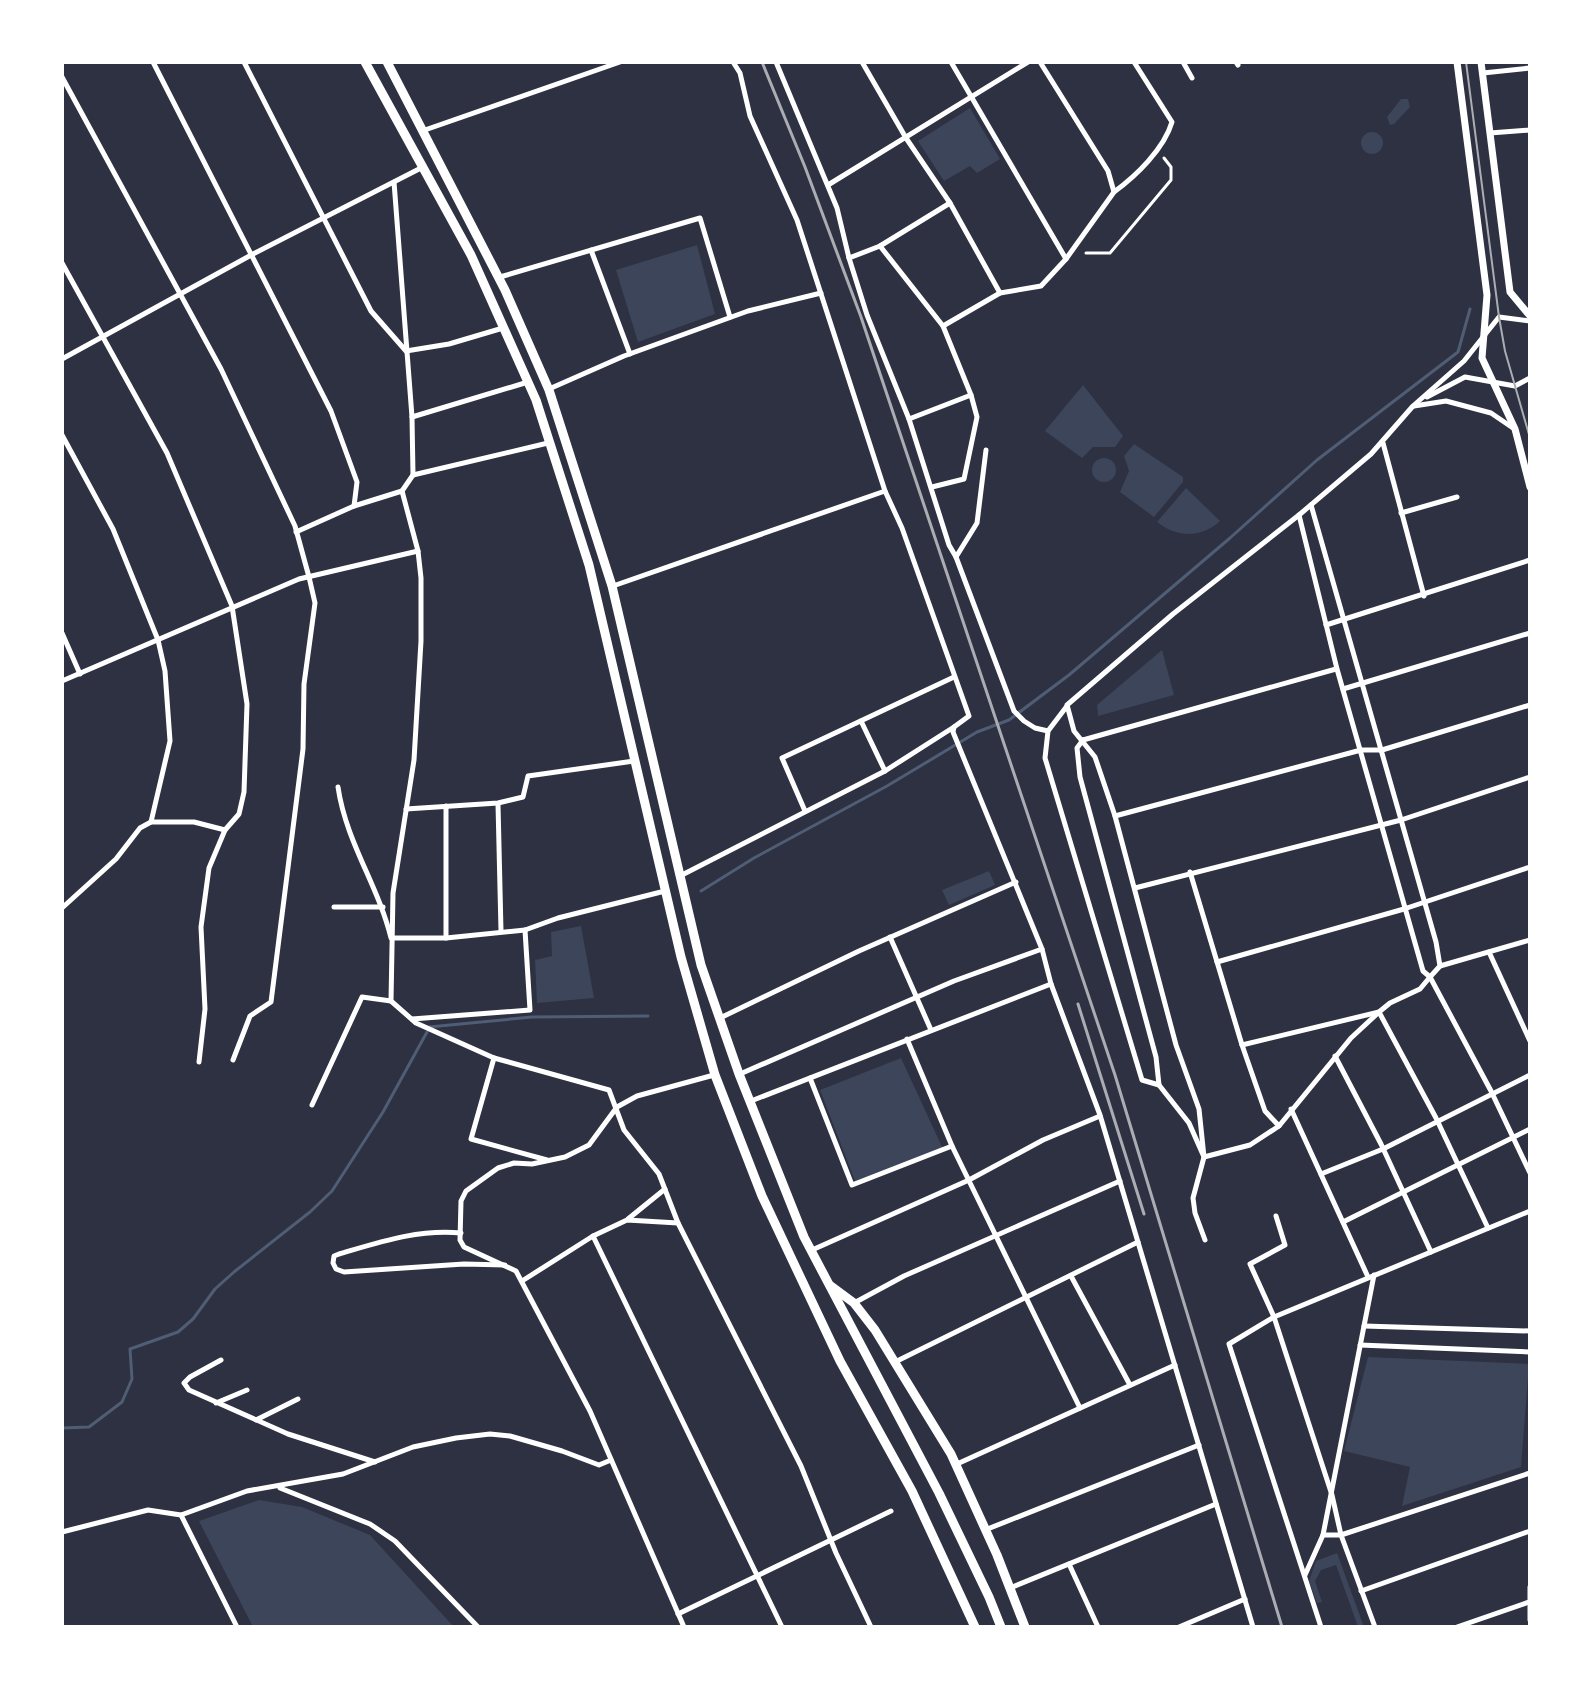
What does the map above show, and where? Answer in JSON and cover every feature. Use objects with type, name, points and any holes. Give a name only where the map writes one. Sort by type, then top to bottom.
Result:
[{"type":"highway","points":[[365,62],[471,255],[528,382],[589,565],[681,957],[715,1075],[762,1196],[840,1361],[912,1491],[975,1627]]},
{"type":"highway","points":[[387,62],[499,277],[549,390],[612,586],[701,965],[739,1074],[811,1250],[939,1493],[1001,1627]]},
{"type":"highway","points":[[829,1284],[854,1303],[875,1330],[956,1465],[1025,1627]]},
{"type":"street","points":[[153,62],[331,411],[357,482],[354,506]]},
{"type":"street","points":[[244,62],[371,311],[406,351]]},
{"type":"street","points":[[422,131],[620,62]]},
{"type":"street","points":[[679,877],[885,771],[969,716],[902,528],[885,491],[797,220],[750,116],[740,73],[733,62]]},
{"type":"street","points":[[776,62],[828,185],[872,328],[909,419],[949,545],[1014,711],[1035,728],[1048,731]]},
{"type":"street","points":[[862,62],[906,138],[950,203],[1000,293]]},
{"type":"street","points":[[951,62],[1066,259]]},
{"type":"street","points":[[828,185],[1028,62]]},
{"type":"street","points":[[1040,62],[1108,171],[1114,192]]},
{"type":"street","points":[[943,326],[1000,293],[1041,286],[1066,259],[1114,192],[1128,182],[1168,135],[1172,122],[1134,62]]},
{"type":"street","points":[[1183,62],[1192,78]]},
{"type":"street","points":[[1466,62],[1457,62],[1487,295],[1482,358],[1515,429],[1530,487]]},
{"type":"street","points":[[1481,62],[1510,292],[1530,318]]},
{"type":"street","points":[[1483,73],[1530,68]]},
{"type":"street","points":[[62,77],[221,369],[296,532],[315,603],[304,684],[303,749],[271,1002],[250,1016],[233,1060]]},
{"type":"street","points":[[1490,133],[1530,130]]},
{"type":"street","points":[[62,359],[253,254],[421,168]]},
{"type":"street","points":[[296,532],[354,506],[402,491],[413,475],[412,417],[394,182]]},
{"type":"street","points":[[849,258],[880,246],[950,203]]},
{"type":"street","points":[[499,277],[700,218],[730,317]]},
{"type":"street","points":[[880,246],[943,326],[977,417],[964,479],[932,487]]},
{"type":"street","points":[[591,249],[630,354]]},
{"type":"street","points":[[62,263],[167,453],[232,606],[247,704],[244,792],[239,814],[225,830],[209,868],[201,927],[205,1009],[199,1062]]},
{"type":"street","points":[[549,390],[630,354],[730,317],[821,293]]},
{"type":"street","points":[[1159,1085],[1142,1080],[1045,758],[1048,731],[1067,705],[1383,442],[1413,406],[1464,361],[1499,317],[1530,318]]},
{"type":"street","points":[[406,351],[449,344],[503,328]]},
{"type":"street","points":[[1413,406],[1465,377],[1515,386],[1530,378]]},
{"type":"street","points":[[412,417],[528,382]]},
{"type":"street","points":[[909,419],[971,395]]},
{"type":"street","points":[[1413,406],[1446,401],[1491,413],[1515,429]]},
{"type":"street","points":[[62,435],[113,529],[158,640],[165,671],[170,741],[151,822]]},
{"type":"street","points":[[1383,442],[1424,596]]},
{"type":"street","points":[[413,475],[549,443]]},
{"type":"street","points":[[956,557],[977,523],[986,450]]},
{"type":"street","points":[[391,1001],[395,879],[414,760],[421,641],[418,551],[402,491]]},
{"type":"street","points":[[612,586],[885,491]]},
{"type":"street","points":[[1401,513],[1457,497]]},
{"type":"street","points":[[1311,505],[1440,966]]},
{"type":"street","points":[[1299,515],[1337,669],[1423,971],[1430,977],[1492,1094],[1530,1173]]},
{"type":"street","points":[[62,681],[232,606],[309,577],[418,551]]},
{"type":"street","points":[[1326,625],[1530,560]]},
{"type":"street","points":[[62,633],[80,674]]},
{"type":"street","points":[[1343,689],[1530,633]]},
{"type":"street","points":[[1204,1157],[1189,1123],[1159,1085],[1156,1057],[1080,777],[1077,748],[1083,740],[1337,669]]},
{"type":"street","points":[[805,811],[782,758],[954,677]]},
{"type":"street","points":[[1067,705],[1074,731],[1095,757],[1115,816],[1176,1045],[1199,1109],[1204,1157],[1193,1198],[1205,1240]]},
{"type":"street","points":[[1115,816],[1361,750],[1382,750],[1530,705]]},
{"type":"street","points":[[861,721],[885,771]]},
{"type":"street","points":[[953,729],[1042,949],[1051,984],[1100,1115],[1253,1627]]},
{"type":"street","points":[[406,809],[498,803],[523,797],[528,776],[635,761]]},
{"type":"street","points":[[1135,888],[1401,820],[1530,777]]},
{"type":"street","points":[[338,787],[342,814],[350,837],[383,907],[391,938]]},
{"type":"street","points":[[498,803],[501,931]]},
{"type":"street","points":[[446,806],[446,938]]},
{"type":"street","points":[[62,908],[116,859],[140,828],[151,822],[194,822],[225,830]]},
{"type":"street","points":[[1217,962],[1404,909],[1530,867]]},
{"type":"street","points":[[1190,872],[1265,1111],[1279,1126]]},
{"type":"street","points":[[719,1018],[890,937],[1016,882]]},
{"type":"street","points":[[391,938],[446,938],[525,930],[558,918],[665,891]]},
{"type":"street","points":[[334,907],[383,907]]},
{"type":"street","points":[[414,1021],[530,1010],[525,930]]},
{"type":"street","points":[[890,937],[931,1030]]},
{"type":"street","points":[[1204,1157],[1250,1145],[1279,1126],[1335,1056],[1379,1012],[1420,989],[1440,966],[1530,940]]},
{"type":"street","points":[[739,1074],[954,981],[1042,949]]},
{"type":"street","points":[[1489,952],[1530,1041]]},
{"type":"street","points":[[750,1102],[1051,984]]},
{"type":"street","points":[[312,1105],[362,997],[391,1001],[414,1021],[494,1058],[609,1090],[624,1130],[659,1174],[678,1223],[801,1466],[871,1627]]},
{"type":"street","points":[[1242,1045],[1379,1012]]},
{"type":"street","points":[[1379,1012],[1437,1121],[1488,1228]]},
{"type":"street","points":[[907,1039],[952,1146],[1080,1408]]},
{"type":"street","points":[[1335,1056],[1431,1252]]},
{"type":"street","points":[[494,1058],[471,1139],[548,1161]]},
{"type":"street","points":[[684,1627],[590,1411],[522,1281],[516,1271],[506,1265],[464,1247],[461,1201],[466,1191],[498,1168],[565,1157],[589,1145],[617,1107],[637,1096],[715,1075]]},
{"type":"street","points":[[1321,1174],[1383,1149],[1530,1075]]},
{"type":"street","points":[[810,1078],[852,1185],[952,1146]]},
{"type":"street","points":[[1291,1109],[1371,1276],[1332,1495],[1323,1535],[1304,1576]]},
{"type":"street","points":[[811,1250],[969,1180],[1043,1140],[1100,1115]]},
{"type":"street","points":[[1343,1222],[1530,1129]]},
{"type":"street","points":[[854,1303],[904,1276],[1120,1181]]},
{"type":"street","points":[[522,1281],[593,1236],[627,1220],[665,1189]]},
{"type":"street","points":[[1321,1627],[1229,1344],[1274,1317],[1530,1211]]},
{"type":"street","points":[[1276,1216],[1285,1245],[1250,1264],[1274,1317],[1332,1495],[1341,1535],[1375,1627]]},
{"type":"street","points":[[627,1220],[678,1223]]},
{"type":"street","points":[[461,1234],[424,1232],[400,1237],[339,1254],[334,1256],[333,1263],[336,1269],[344,1272],[464,1264],[506,1265]]},
{"type":"street","points":[[593,1236],[782,1627]]},
{"type":"street","points":[[894,1362],[1138,1242]]},
{"type":"street","points":[[1071,1276],[1130,1385]]},
{"type":"street","points":[[1364,1326],[1530,1331]]},
{"type":"street","points":[[1360,1345],[1530,1352]]},
{"type":"street","points":[[221,1360],[190,1377],[184,1383],[189,1390],[288,1434],[376,1462]]},
{"type":"street","points":[[956,1465],[1175,1365]]},
{"type":"street","points":[[216,1403],[247,1390]]},
{"type":"street","points":[[256,1420],[298,1399]]},
{"type":"street","points":[[62,1532],[148,1510],[181,1515],[247,1491],[343,1474],[413,1447],[490,1434],[531,1441],[599,1465],[611,1460]]},
{"type":"street","points":[[985,1530],[1199,1445]]},
{"type":"street","points":[[1323,1535],[1341,1535],[1530,1473]]},
{"type":"street","points":[[278,1487],[370,1524],[395,1541],[478,1627]]},
{"type":"street","points":[[1010,1588],[1216,1504]]},
{"type":"street","points":[[678,1614],[891,1511]]},
{"type":"street","points":[[181,1515],[237,1627]]},
{"type":"street","points":[[1361,1591],[1530,1531]]},
{"type":"street","points":[[1069,1564],[1098,1627]]},
{"type":"street","points":[[1530,1587],[1530,1620]]},
{"type":"street","points":[[1179,1627],[1245,1599]]},
{"type":"street","points":[[1457,1627],[1529,1602]]},
{"type":"lane","points":[[1086,253],[1110,253],[1171,180],[1171,167],[1164,158]]},
{"type":"shaded area","points":[[1401,99],[1408,99],[1410,107],[1390,125],[1387,117]]},
{"type":"shaded area","points":[[970,108],[1000,159],[977,173],[970,166],[944,181],[918,141]]},
{"type":"shaded area","points":[[1372,132],[1380,135],[1383,143],[1380,151],[1372,154],[1364,151],[1361,143],[1364,135]]},
{"type":"shaded area","points":[[697,245],[715,314],[638,342],[616,270]]},
{"type":"shaded area","points":[[1083,385],[1123,436],[1115,447],[1093,447],[1082,458],[1045,431]]},
{"type":"shaded area","points":[[1134,444],[1183,477],[1183,482],[1154,517],[1120,492],[1129,471],[1124,456]]},
{"type":"shaded area","points":[[1104,458],[1113,461],[1116,470],[1113,479],[1104,482],[1095,479],[1092,470],[1095,461]]},
{"type":"shaded area","points":[[1186,488],[1220,521],[1213,527],[1189,534],[1173,531],[1157,522]]},
{"type":"shaded area","points":[[1162,650],[1174,695],[1098,716],[1097,705]]},
{"type":"shaded area","points":[[989,871],[995,885],[949,905],[942,890]]},
{"type":"shaded area","points":[[581,926],[594,998],[537,1003],[535,960],[552,956],[551,932]]},
{"type":"shaded area","points":[[901,1058],[943,1149],[855,1181],[820,1090]]},
{"type":"shaded area","points":[[1368,1357],[1529,1364],[1521,1467],[1402,1506],[1410,1467],[1344,1451]]},
{"type":"shaded area","points":[[259,1500],[302,1507],[370,1535],[454,1627],[253,1627],[199,1521]]},
{"type":"shaded area","points":[[1337,1553],[1364,1627],[1358,1627],[1336,1565],[1321,1570],[1315,1581],[1322,1602],[1317,1603],[1309,1581],[1316,1561]]},
{"type":"waterway","points":[[701,891],[977,732],[1009,720],[1069,675],[1317,460],[1458,352],[1470,309]]},
{"type":"waterway","points":[[429,1027],[532,1017],[648,1016]]},
{"type":"waterway","points":[[62,1428],[89,1427],[122,1402],[132,1379],[130,1349],[178,1332],[193,1319],[215,1289],[332,1191],[383,1112],[427,1032]]},
{"type":"tram line","points":[[1466,62],[1499,317],[1505,351],[1530,438]]},
{"type":"railway","points":[[762,62],[861,317],[1115,1075],[1282,1627]]},
{"type":"railway","points":[[1078,1004],[1144,1214]]}]
